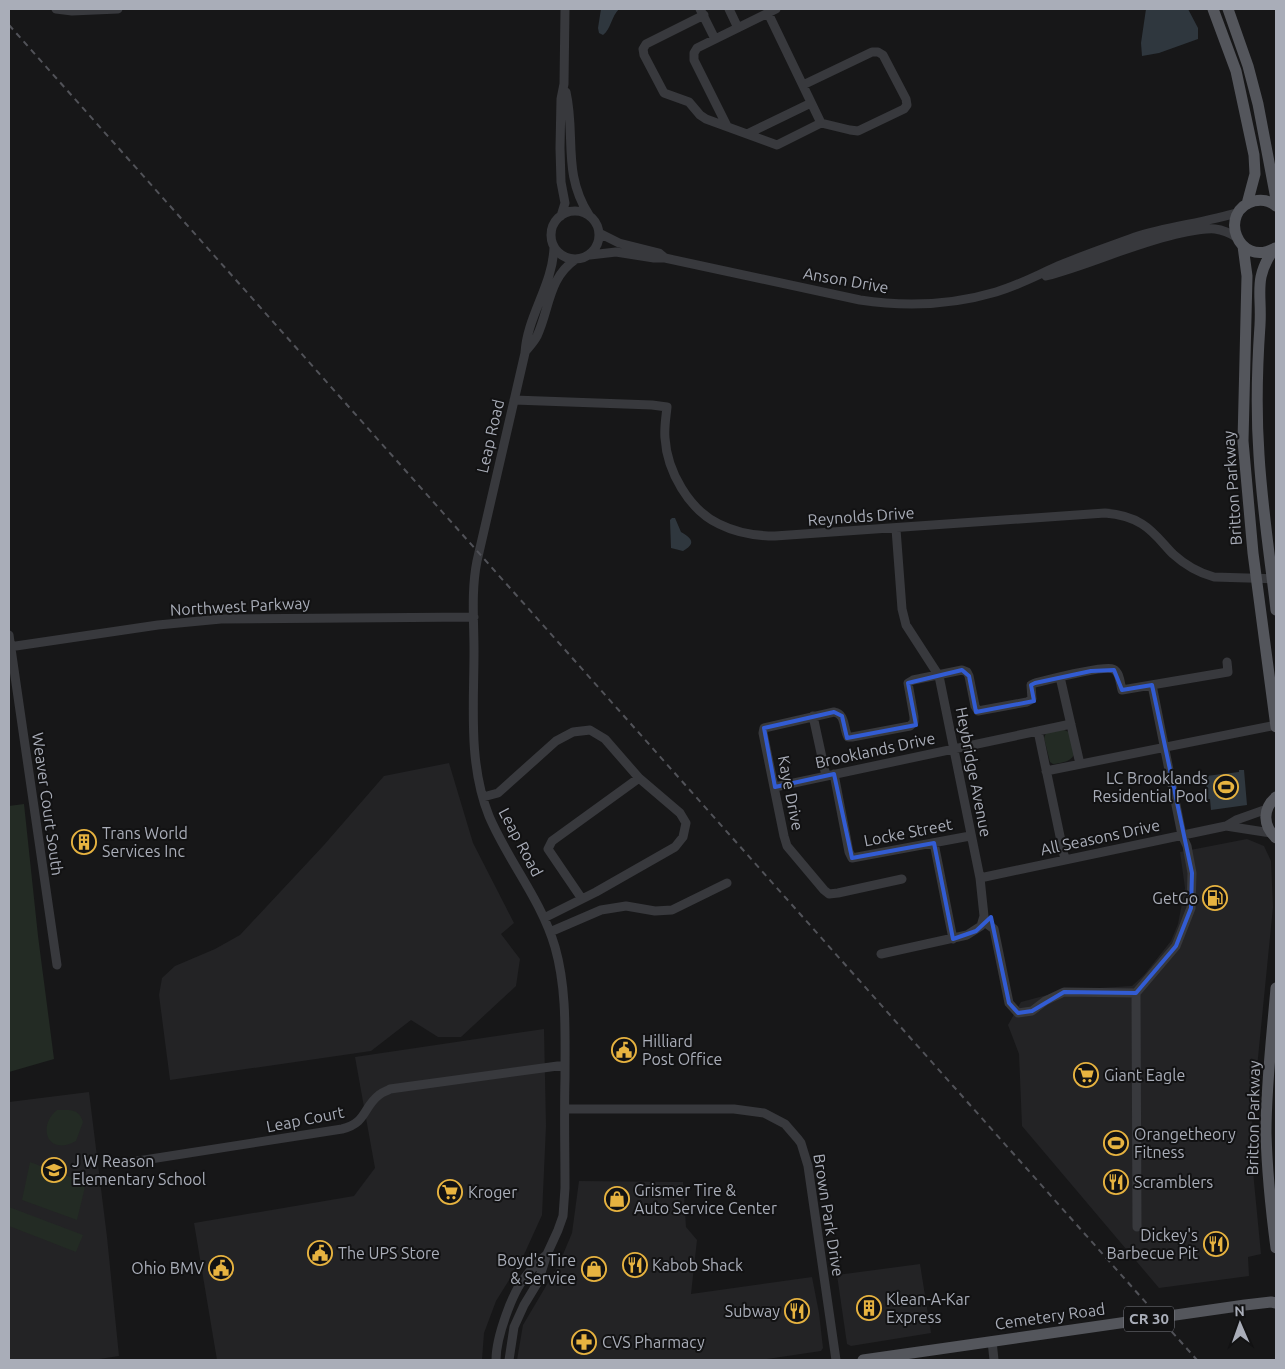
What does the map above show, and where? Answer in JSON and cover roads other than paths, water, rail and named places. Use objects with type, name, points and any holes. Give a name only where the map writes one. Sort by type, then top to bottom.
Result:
[{"type":"main road","points":[[1213,9],[1236,71],[1254,154],[1255,174],[1243,208]]},
{"type":"main road","points":[[1228,9],[1248,66],[1258,104],[1276,199]]},
{"type":"main road","points":[[1243,208],[1255,201],[1264,200],[1276,206]]},
{"type":"main road","name":"Britton Parkway","points":[[1243,208],[1234,224],[1240,242],[1246,276],[1243,441],[1256,578],[1276,726]]},
{"type":"main road","points":[[1240,242],[1250,251],[1258,253],[1275,248]]},
{"type":"main road","name":"Britton Parkway","points":[[1275,248],[1264,265],[1260,280],[1261,308],[1257,388],[1259,455],[1276,610]]},
{"type":"main road","points":[[1273,835],[1265,817],[1267,809],[1276,797]]},
{"type":"main road","name":"Britton Parkway","points":[[1276,988],[1266,1132],[1272,1175],[1276,1248]]},
{"type":"main road","name":"Cemetery Road","points":[[863,1360],[1274,1301]]},
{"type":"street","points":[[56,9],[72,11],[118,9]]},
{"type":"street","points":[[561,216],[564,202],[560,148],[564,84],[565,9]]},
{"type":"street","points":[[729,9],[738,28]]},
{"type":"street","points":[[727,126],[694,60],[694,53],[697,48],[772,11],[821,123]]},
{"type":"street","points":[[715,39],[702,12],[646,44],[643,49],[644,55],[664,93],[689,102],[700,115],[777,145],[821,123],[858,130],[904,109],[907,105],[906,99],[883,55],[878,52],[872,52],[803,85]]},
{"type":"street","points":[[564,84],[567,98],[570,157],[573,176],[582,204],[598,227],[599,233],[597,245],[590,255],[576,259],[564,256],[554,247],[552,241],[552,230],[556,221],[561,216],[575,212],[590,216]]},
{"type":"street","points":[[747,134],[811,103]]},
{"type":"street","name":"Anson Drive","points":[[1022,283],[1062,264],[1138,236],[1243,208]]},
{"type":"street","name":"Anson Drive","points":[[590,255],[616,252],[665,258],[825,294],[888,304],[925,304],[962,300],[994,292],[1064,272],[1122,250],[1168,236],[1196,230],[1214,229],[1228,232],[1240,242]]},
{"type":"street","name":"Anson Drive","points":[[599,233],[619,243],[659,253],[665,258]]},
{"type":"street","name":"Leap Road","points":[[509,1360],[514,1327],[524,1305],[538,1282],[547,1254],[563,1216],[565,1188],[565,1066],[563,991],[557,956],[550,932],[537,902],[496,833],[483,797],[476,766],[474,747],[475,573],[525,352],[526,336],[552,268],[554,247]]},
{"type":"street","name":"Leap Road","points":[[525,352],[537,336],[558,276],[564,268],[576,259]]},
{"type":"street","name":"Reynolds Drive","points":[[514,400],[667,407],[664,437],[672,470],[680,484],[699,509],[712,520],[742,533],[758,536],[775,536],[1115,514],[1125,516],[1143,525],[1175,556],[1198,571],[1214,577],[1274,579]]},
{"type":"street","name":"Heybridge Avenue","points":[[896,529],[902,609],[906,624],[939,676],[980,878],[984,911],[983,921]]},
{"type":"street","name":"Northwest Parkway","points":[[10,647],[158,625],[221,619],[474,617]]},
{"type":"street","name":"Weaver Court South","points":[[9,635],[57,965]]},
{"type":"street","points":[[830,775],[813,716],[839,712],[842,716],[846,733],[852,737],[910,726],[914,722],[914,717],[908,683],[913,680],[962,670],[967,672],[975,706],[978,710],[1028,702],[1032,699],[1031,685],[1060,677],[1110,668],[1118,673],[1122,690],[1228,672],[1227,662]]},
{"type":"street","points":[[1060,677],[1080,764]]},
{"type":"street","points":[[1137,1227],[1136,993],[1176,946],[1191,908],[1192,873],[1187,846],[1182,835],[1152,685]]},
{"type":"street","name":"Kaye Drive","points":[[813,716],[764,728],[763,733],[787,846],[829,894],[902,879]]},
{"type":"street","name":"Brooklands Drive","points":[[775,787],[1071,724]]},
{"type":"street","points":[[1046,771],[1276,726]]},
{"type":"street","points":[[483,797],[498,793],[556,741],[572,732],[590,730],[605,739],[639,778],[680,813],[686,823],[683,837],[675,847],[544,918]]},
{"type":"street","points":[[1038,731],[1065,860]]},
{"type":"street","name":"Locke Street","points":[[830,775],[852,858],[970,836]]},
{"type":"street","points":[[582,899],[548,849],[552,841],[639,778]]},
{"type":"street","name":"All Seasons Drive","points":[[980,878],[1226,826],[1242,817],[1267,809]]},
{"type":"street","name":"All Seasons Drive","points":[[1226,826],[1273,835]]},
{"type":"street","points":[[934,843],[953,938]]},
{"type":"street","points":[[550,932],[601,910],[626,906],[655,911],[672,910],[728,882]]},
{"type":"street","points":[[881,954],[967,935],[976,931],[983,921],[994,929],[1009,1003],[1018,1013],[1032,1011],[1045,1001],[1064,992],[1136,993]]},
{"type":"street","name":"Leap Court","points":[[125,1163],[342,1130],[352,1127],[379,1095],[390,1090],[565,1066]]},
{"type":"street","name":"Brown Park Drive","points":[[564,1109],[734,1109],[764,1112],[785,1124],[801,1143],[808,1166],[836,1360]]},
{"type":"street","name":"Leap Road","points":[[496,1360],[500,1332],[511,1303],[524,1277],[547,1254]]},
{"type":"street","points":[[992,1341],[994,1360]]},
{"type":"railway","points":[[9,25],[1197,1360]]},
{"type":"place","name":"LC Brooklands Residential Pool","points":[[1226,787]]},
{"type":"place","name":"Trans World Services Inc","points":[[84,842]]},
{"type":"place","name":"GetGo","points":[[1215,898]]},
{"type":"place","name":"Hilliard Post Office","points":[[624,1050]]},
{"type":"place","name":"Giant Eagle","points":[[1086,1075]]},
{"type":"place","name":"Orangetheory Fitness","points":[[1116,1143]]},
{"type":"place","name":"J W Reason Elementary School","points":[[54,1170]]},
{"type":"place","name":"Scramblers","points":[[1116,1182]]},
{"type":"place","name":"Kroger","points":[[450,1192]]},
{"type":"place","name":"Grismer Tire & Auto Service Center","points":[[617,1199]]},
{"type":"place","name":"Dickey's Barbecue Pit","points":[[1216,1244]]},
{"type":"place","name":"The UPS Store","points":[[320,1253]]},
{"type":"place","name":"Kabob Shack","points":[[635,1265]]},
{"type":"place","name":"Ohio BMV","points":[[221,1268]]},
{"type":"place","name":"Boyd's Tire & Service","points":[[594,1269]]},
{"type":"place","name":"Klean-A-Kar Express","points":[[869,1308]]},
{"type":"place","name":"Subway","points":[[797,1311]]},
{"type":"place","name":"CVS Pharmacy","points":[[584,1342]]}]
